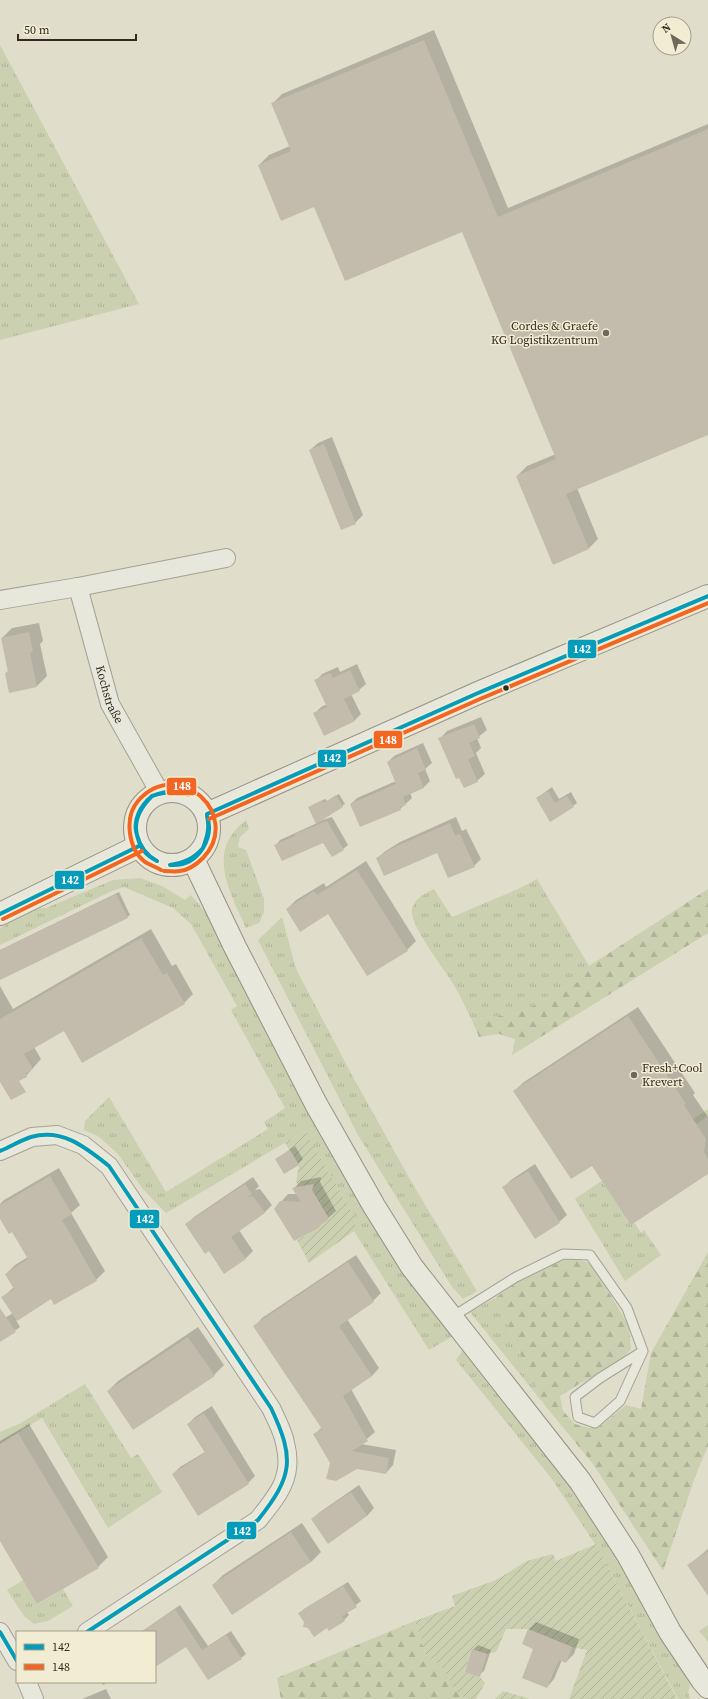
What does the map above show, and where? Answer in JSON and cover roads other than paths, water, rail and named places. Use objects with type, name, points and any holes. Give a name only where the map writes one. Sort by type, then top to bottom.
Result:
[{"type":"street","points":[[0,600],[78,587],[226,558]]},
{"type":"street","name":"Kochstraße","points":[[78,587],[110,704],[160,793]]},
{"type":"street","points":[[207,814],[478,693],[708,596]]},
{"type":"street","points":[[176,791],[192,797],[201,804],[207,814],[209,834],[206,844],[193,859],[184,864],[174,866],[155,862],[147,856],[139,846],[136,838],[135,827],[137,816],[142,806],[150,798],[160,793],[176,791]]},
{"type":"street","points":[[0,914],[139,846]]},
{"type":"street","points":[[193,859],[235,947],[316,1104],[374,1206],[412,1267],[580,1481],[628,1555],[670,1632],[708,1687]]},
{"type":"street","points":[[0,1151],[32,1137],[57,1135],[83,1145],[109,1166],[271,1408],[285,1442],[288,1470],[278,1494],[258,1520],[89,1631]]},
{"type":"street","points":[[0,1632],[16,1659]]},
{"type":"street","points":[[27,1683],[34,1699]]},
{"type":"lane","points":[[451,1318],[516,1277],[563,1254],[590,1255],[628,1308],[643,1351],[620,1401],[595,1423],[578,1417],[575,1397],[600,1378],[643,1351]]},
{"type":"place","name":"Cordes & Graefe KG Logistikzentrum","points":[[606,333]]},
{"type":"place","name":"Fresh+Cool Krevert","points":[[634,1075]]}]
